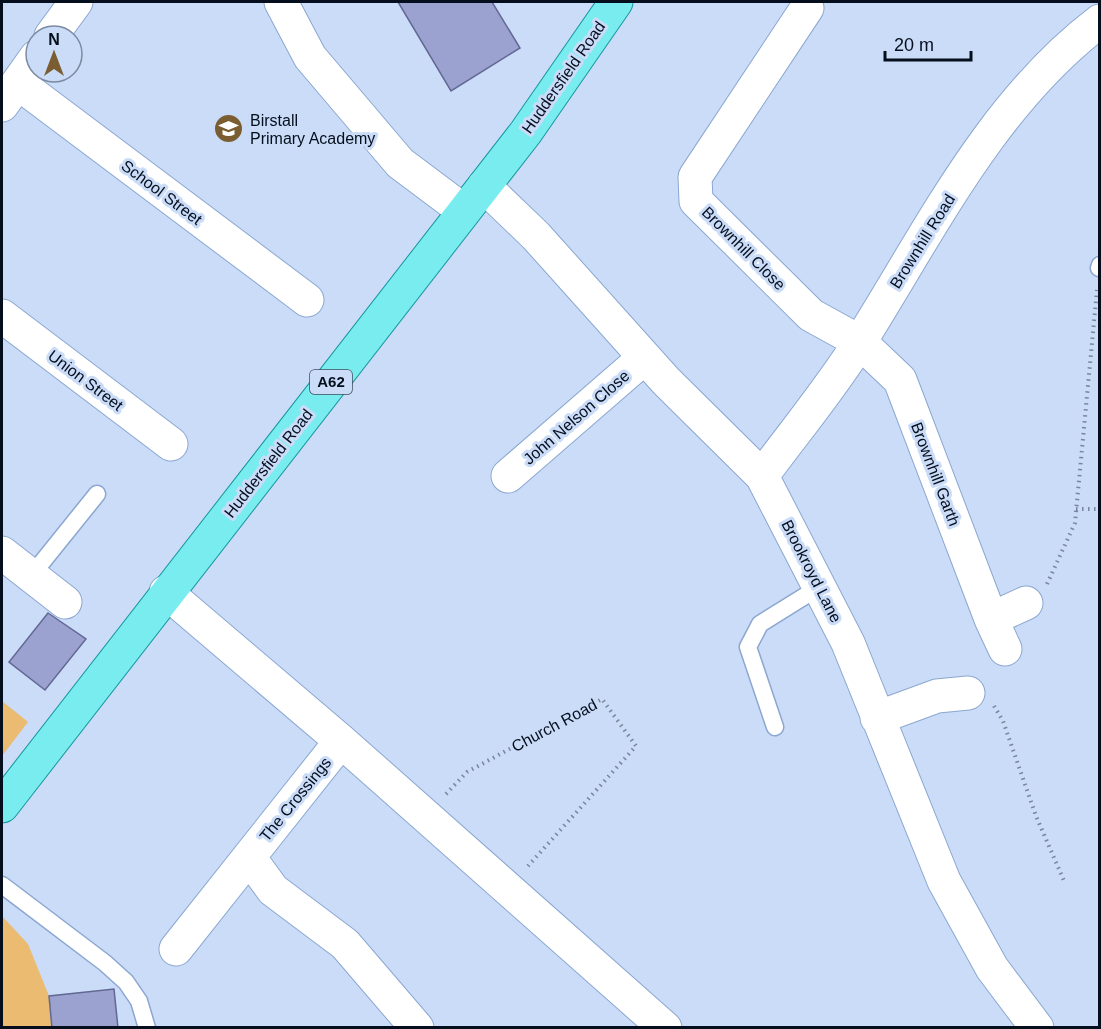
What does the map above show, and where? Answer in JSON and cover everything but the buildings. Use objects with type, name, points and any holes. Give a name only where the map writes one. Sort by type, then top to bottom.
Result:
[{"type":"main road","name":"Huddersfield Road","points":[[2,806],[166,592],[526,132],[616,2]]},
{"type":"street","points":[[60,24],[76,2]]},
{"type":"street","points":[[281,2],[310,57],[400,163],[464,211]]},
{"type":"street","name":"Brownhill Close","points":[[807,8],[695,177],[696,201],[811,315],[860,342]]},
{"type":"street","name":"Brownhill Road","points":[[762,476],[860,342],[941,207],[1010,106],[1070,43],[1100,21]]},
{"type":"street","name":"School Street","points":[[18,82],[307,300]]},
{"type":"street","name":"Brookroyd Lane","points":[[484,186],[536,236],[644,358],[762,476],[821,586],[848,643],[944,881],[992,969],[1037,1028]]},
{"type":"street","name":"Union Street","points":[[2,316],[171,444]]},
{"type":"street","name":"Brownhill Garth","points":[[860,342],[900,380],[991,619],[1005,649]]},
{"type":"street","name":"John Nelson Close","points":[[508,476],[644,358]]},
{"type":"street","points":[[2,553],[65,602]]},
{"type":"street","points":[[166,592],[341,741],[665,1028]]},
{"type":"street","points":[[991,619],[1026,603]]},
{"type":"street","points":[[877,718],[937,696],[968,693]]},
{"type":"street","name":"The Crossings","points":[[176,950],[341,741]]},
{"type":"street","name":"The Crossings","points":[[249,857],[273,890],[345,944],[417,1028]]},
{"type":"lane","points":[[31,576],[97,494]]},
{"type":"lane","points":[[775,727],[748,647],[760,624],[821,586]]},
{"type":"lane","points":[[2,885],[105,963],[126,982],[139,1001],[147,1028]]},
{"type":"path","points":[[1026,603],[1051,580],[1075,523],[1099,266]]},
{"type":"path","points":[[1076,509],[1100,509]]},
{"type":"path","points":[[968,693],[990,699],[1003,721],[1036,816],[1064,881]]},
{"type":"path","name":"Church Road","points":[[425,816],[467,772],[603,699],[636,746],[508,888]]},
{"type":"shaded area","points":[[2,701],[28,722],[2,756]]},
{"type":"shaded area","points":[[2,916],[28,944],[49,996],[52,1027],[2,1027]]},
{"type":"place","name":"Birstall Primary Academy","points":[[229,129]]}]
